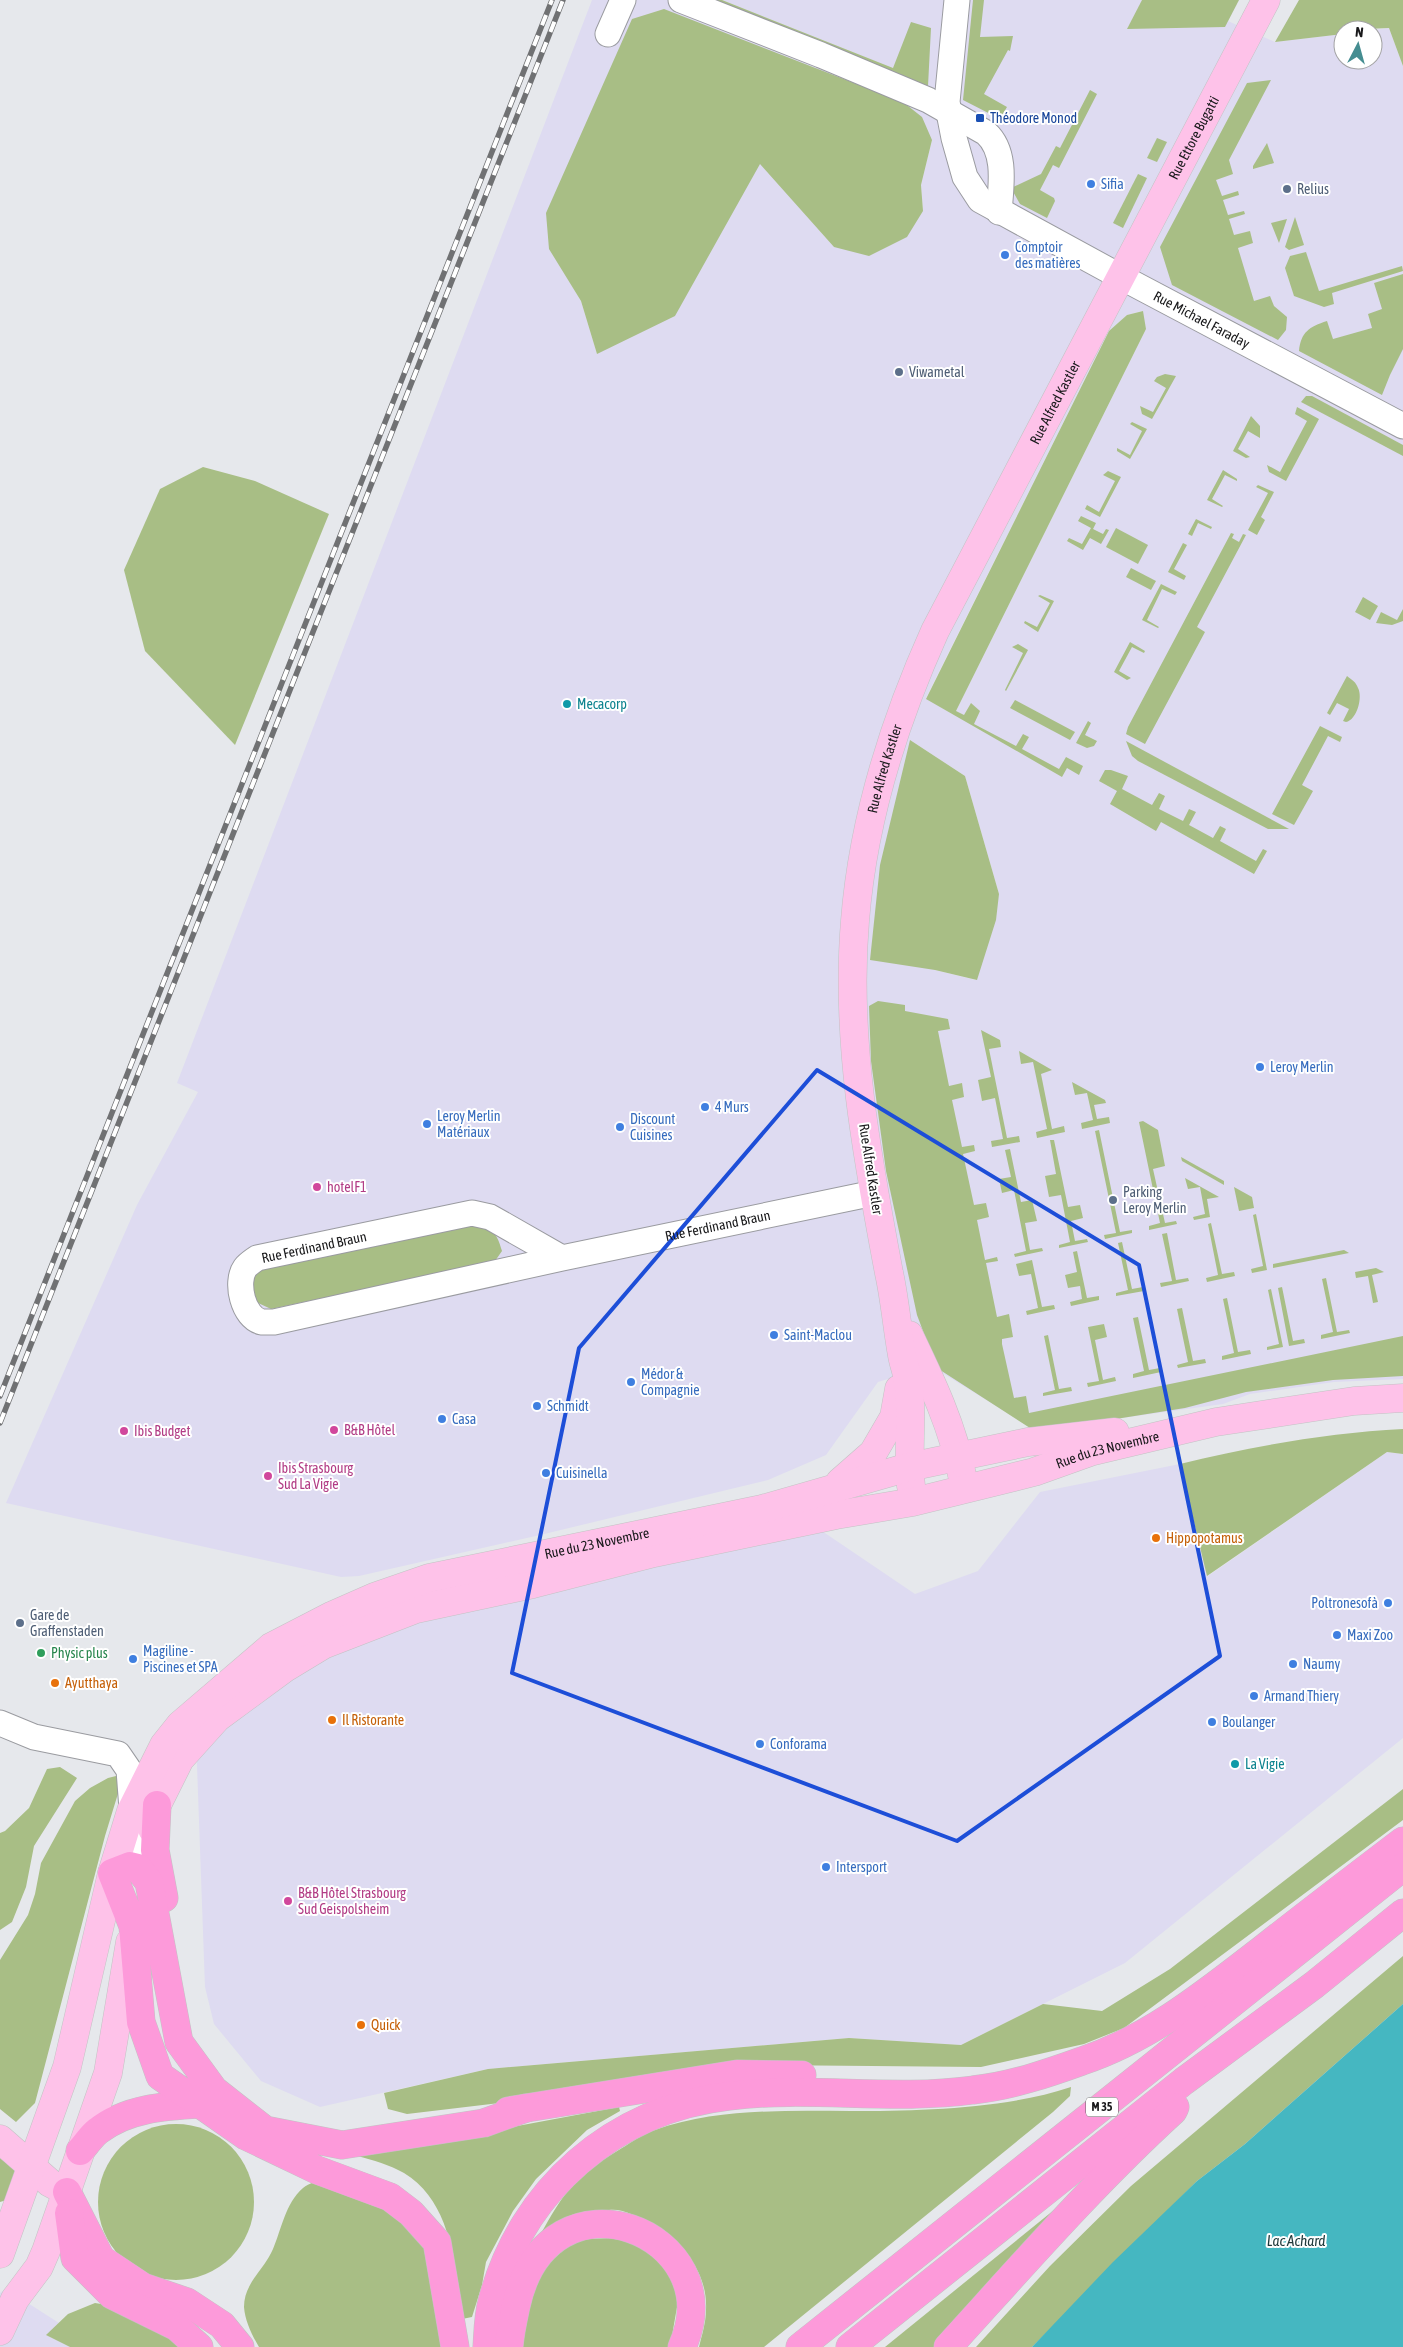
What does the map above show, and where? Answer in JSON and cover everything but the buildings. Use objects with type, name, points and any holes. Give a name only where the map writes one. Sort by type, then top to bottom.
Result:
[{"type":"highway","points":[[144,1807],[155,1850],[192,2032],[230,2082],[271,2116],[341,2131],[526,2108],[736,2074],[994,2075],[1031,2078]]},
{"type":"highway","points":[[487,2347],[491,2304],[503,2269],[546,2193],[590,2152],[644,2118],[700,2100],[731,2096],[902,2094],[970,2091],[1004,2086],[1086,2060],[1153,2029],[1217,1984],[1403,1841]]},
{"type":"highway","points":[[455,2347],[437,2242],[411,2213],[390,2196],[317,2170],[246,2136],[160,2076],[141,2022],[133,1926],[112,1873],[130,1866],[138,1868],[148,1882],[179,2042],[214,2090],[265,2130],[342,2145],[484,2123],[526,2108]]},
{"type":"highway","name":"M 35","points":[[800,2347],[1403,1867]]},
{"type":"highway","name":"M 35","points":[[850,2347],[1184,2081],[1314,1985],[1403,1913]]},
{"type":"highway","points":[[948,2347],[1082,2201],[1173,2111],[1184,2081]]},
{"type":"highway","points":[[80,2151],[98,2131],[120,2120],[151,2108],[201,2104]]},
{"type":"highway","points":[[67,2192],[75,2258],[112,2295],[178,2327],[199,2347]]},
{"type":"highway","points":[[67,2192],[101,2259],[143,2287],[187,2302],[222,2325],[240,2347]]},
{"type":"highway","points":[[509,2347],[520,2286],[535,2260],[550,2241],[570,2230],[591,2224],[614,2224],[635,2229],[655,2240],[670,2254],[683,2272],[690,2294],[691,2315],[682,2347]]},
{"type":"main road","name":"Rue Ettore Bugatti","points":[[1121,277],[1266,0]]},
{"type":"main road","name":"Rue Alfred Kastler","points":[[913,1502],[909,1467],[908,1377],[902,1355],[896,1308],[874,1194],[855,1051],[852,982],[858,886],[868,828],[882,769],[905,701],[935,631],[1121,277]]},
{"type":"main road","name":"Rue Alfred Kastler","points":[[896,1308],[928,1373],[958,1457],[964,1488]]},
{"type":"main road","points":[[836,1486],[873,1453],[894,1417],[900,1387],[902,1355]]},
{"type":"main road","name":"Rue du 23 Novembre","points":[[144,1807],[164,1745],[180,1726],[271,1647],[332,1615],[374,1597],[429,1578],[762,1509],[865,1478],[997,1448],[1036,1441],[1216,1422],[1354,1402],[1403,1398]]},
{"type":"main road","name":"Rue du 23 Novembre","points":[[144,1807],[180,1759],[217,1718],[285,1668],[323,1645],[424,1607],[533,1584],[654,1553],[836,1515],[913,1502],[1034,1472],[1090,1452],[1216,1422]]},
{"type":"main road","points":[[0,2254],[67,2067],[112,1873],[144,1807]]},
{"type":"main road","points":[[0,2331],[15,2299],[39,2267],[108,2073],[133,1926],[144,1875],[144,1807]]},
{"type":"main road","points":[[0,2139],[33,2166],[50,2183],[67,2192]]},
{"type":"street","points":[[608,34],[624,0]]},
{"type":"street","points":[[681,0],[821,55],[928,100],[986,133],[997,146],[1000,160],[1000,212]]},
{"type":"street","name":"Rue Michael Faraday","points":[[958,0],[946,94],[948,112],[961,167],[968,185],[980,200],[1403,426]]},
{"type":"street","name":"Rue Ferdinand Braun","points":[[562,1258],[490,1217],[472,1213],[257,1258],[244,1269],[240,1282],[246,1307],[252,1316],[261,1322],[274,1322],[562,1258],[874,1194]]},
{"type":"street","points":[[0,1723],[34,1737],[118,1754],[129,1770],[144,1807]]},
{"type":"highlighted area","points":[[817,1070],[1139,1265],[1220,1656],[957,1841],[512,1673],[579,1348]]},
{"type":"shaded area","points":[[592,0],[1239,0],[1228,21],[1275,42],[1333,35],[1333,70],[1383,70],[1383,29],[1389,28],[1403,66],[1403,1379],[1334,1382],[1250,1394],[1223,1404],[1035,1430],[931,1366],[878,1382],[826,1455],[768,1480],[359,1576],[341,1577],[6,1503],[137,1205],[198,1092],[177,1083]],"holes":[[[903,102],[932,140],[921,185],[923,211],[834,247],[760,163],[597,354],[581,301],[550,249]],[[1142,311],[1146,329],[954,715],[926,698],[1109,331],[1127,315]],[[910,740],[965,776],[999,894],[976,980],[935,970]]]},
{"type":"shaded area","points":[[1387,1452],[1403,1454],[1403,1738],[1125,1963],[961,2045],[849,2038],[488,2069],[320,2107],[261,2081],[214,2024],[205,1987],[196,1738],[312,1640],[819,1529],[915,1594],[978,1571],[1040,1492],[1180,1464],[1208,1576]]},
{"type":"shaded area","points":[[6,2289],[59,2323],[47,2335],[70,2347],[0,2347],[0,2293]]},
{"type":"green space","points":[[706,0],[722,0],[893,68],[911,22],[931,28],[928,86]]},
{"type":"green space","points":[[973,0],[984,0],[980,37],[1013,36],[1010,51],[1008,50],[984,94],[1007,107],[1000,119],[963,100]]},
{"type":"green space","points":[[1142,0],[1239,0],[1225,27],[1127,29]]},
{"type":"green space","points":[[1299,0],[1403,0],[1403,66],[1389,28],[1383,28],[1383,20],[1333,20],[1333,35],[1275,42]]},
{"type":"green space","points":[[664,9],[903,102],[922,117],[932,140],[921,185],[923,211],[907,237],[869,256],[834,247],[760,164],[675,316],[597,354],[581,301],[549,249],[546,213],[632,19]]},
{"type":"green space","points":[[1271,80],[1229,160],[1233,174],[1216,180],[1222,196],[1238,191],[1239,195],[1223,200],[1228,215],[1244,211],[1245,214],[1229,219],[1234,235],[1250,231],[1253,243],[1238,248],[1254,301],[1270,296],[1274,306],[1287,317],[1286,330],[1278,340],[1172,285],[1160,247],[1247,83]]},
{"type":"green space","points":[[1090,90],[1097,94],[1059,168],[1053,165],[1040,190],[1054,198],[1055,201],[1047,218],[1020,204],[1011,188],[1041,174],[1056,146],[1060,148]]},
{"type":"green space","points":[[1157,138],[1167,142],[1157,162],[1147,158]]},
{"type":"green space","points":[[1267,143],[1274,163],[1253,169],[1253,166]]},
{"type":"green space","points":[[1138,174],[1147,178],[1123,228],[1113,223]]},
{"type":"green space","points":[[1295,217],[1304,245],[1289,250],[1285,247]]},
{"type":"green space","points":[[1287,219],[1279,243],[1271,223]]},
{"type":"green space","points":[[1306,252],[1319,291],[1402,266],[1403,271],[1332,293],[1334,304],[1324,307],[1294,296],[1285,268],[1290,256]]},
{"type":"green space","points":[[1403,274],[1403,349],[1382,395],[1299,351],[1302,339],[1307,331],[1327,321],[1333,339],[1372,328],[1368,314],[1382,309],[1374,283]]},
{"type":"green space","points":[[1143,311],[1146,329],[956,711],[964,715],[971,703],[980,711],[974,724],[1016,746],[1023,734],[1029,737],[1022,749],[1059,769],[1066,757],[1083,766],[1079,775],[1067,768],[1062,777],[926,699],[1109,331],[1127,315]]},
{"type":"green space","points":[[1165,374],[1176,376],[1152,419],[1142,414],[1140,406],[1153,412],[1166,388],[1154,381],[1157,377]]},
{"type":"green space","points":[[1306,396],[1312,396],[1403,445],[1403,456],[1301,402]]},
{"type":"green space","points":[[1297,407],[1319,419],[1286,481],[1269,472],[1267,465],[1280,472],[1307,421],[1295,414]]},
{"type":"green space","points":[[1251,416],[1260,426],[1260,438],[1248,431],[1238,449],[1250,457],[1246,458],[1233,451]]},
{"type":"green space","points":[[1132,422],[1147,429],[1130,459],[1117,451],[1117,448],[1130,455],[1142,431],[1130,424]]},
{"type":"green space","points":[[203,467],[255,481],[329,514],[235,745],[145,651],[124,570],[160,489]]},
{"type":"green space","points":[[1223,470],[1237,479],[1237,481],[1225,475],[1212,499],[1222,507],[1207,500]]},
{"type":"green space","points":[[1108,471],[1121,477],[1100,517],[1085,509],[1087,505],[1099,512],[1115,481],[1103,475]]},
{"type":"green space","points":[[1258,485],[1274,492],[1261,517],[1265,520],[1257,535],[1248,530],[1268,493],[1256,487]]},
{"type":"green space","points":[[1081,516],[1096,523],[1093,529],[1103,534],[1106,529],[1109,530],[1101,544],[1090,538],[1083,550],[1067,541],[1069,538],[1082,544],[1091,528],[1078,521]]},
{"type":"green space","points":[[1196,519],[1212,527],[1211,529],[1198,523],[1192,536],[1188,534]]},
{"type":"green space","points":[[1116,528],[1148,545],[1138,564],[1106,547]]},
{"type":"green space","points":[[1231,533],[1234,534],[1232,538],[1239,542],[1243,534],[1246,535],[1197,627],[1205,632],[1145,744],[1126,734],[1128,727]]},
{"type":"green space","points":[[1183,543],[1187,545],[1174,569],[1186,576],[1184,580],[1168,572]]},
{"type":"green space","points":[[1131,568],[1156,581],[1151,590],[1126,577]]},
{"type":"green space","points":[[1161,584],[1177,592],[1175,595],[1162,589],[1147,620],[1158,628],[1142,620]]},
{"type":"green space","points":[[1040,595],[1054,601],[1038,632],[1024,623],[1025,621],[1037,627],[1050,603],[1038,596]]},
{"type":"green space","points":[[1363,597],[1378,606],[1370,620],[1355,612]]},
{"type":"green space","points":[[1403,609],[1403,621],[1392,625],[1376,623],[1381,612],[1397,620]]},
{"type":"green space","points":[[1130,642],[1145,651],[1144,653],[1132,647],[1119,671],[1131,678],[1127,680],[1114,672]]},
{"type":"green space","points":[[1018,644],[1028,650],[1006,691],[1023,653],[1012,647]]},
{"type":"green space","points":[[1347,676],[1356,684],[1360,697],[1356,713],[1346,722],[1343,721],[1349,709],[1337,703],[1330,715],[1327,713]]},
{"type":"green space","points":[[1015,700],[1075,732],[1070,740],[1010,708]]},
{"type":"green space","points":[[1088,721],[1091,723],[1085,735],[1097,741],[1094,746],[1087,748],[1076,743]]},
{"type":"green space","points":[[1320,726],[1342,737],[1340,742],[1328,736],[1302,785],[1313,791],[1294,825],[1272,814]]},
{"type":"green space","points":[[910,740],[965,776],[999,894],[996,920],[977,980],[935,970],[870,960],[880,865]]},
{"type":"green space","points":[[1126,741],[1289,829],[1268,829],[1138,761],[1132,756]]},
{"type":"green space","points":[[1105,770],[1111,770],[1128,776],[1122,789],[1152,805],[1159,793],[1165,796],[1159,809],[1183,821],[1189,809],[1196,812],[1189,825],[1213,838],[1220,826],[1226,829],[1220,841],[1256,861],[1263,849],[1267,851],[1254,874],[1161,822],[1156,831],[1110,804],[1117,791],[1099,781]]},
{"type":"green space","points":[[878,1001],[905,1005],[905,1011],[948,1019],[950,1029],[938,1031],[949,1086],[962,1083],[964,1097],[952,1100],[962,1147],[974,1145],[975,1151],[963,1154],[974,1205],[986,1203],[989,1217],[977,1220],[985,1260],[997,1257],[998,1261],[986,1263],[997,1317],[1009,1314],[1013,1337],[1002,1339],[1002,1344],[1014,1398],[1026,1396],[1029,1413],[1403,1336],[1403,1376],[1333,1380],[1246,1392],[1185,1408],[1059,1428],[1030,1428],[937,1368],[917,1315],[886,1171],[871,1061],[869,1006]]},
{"type":"green space","points":[[981,1030],[1000,1040],[1001,1047],[989,1049],[1007,1138],[1019,1136],[1020,1142],[992,1147],[991,1141],[1003,1139],[995,1098],[982,1101],[978,1080],[991,1077]]},
{"type":"green space","points":[[1019,1051],[1052,1070],[1041,1074],[1052,1129],[1064,1126],[1065,1132],[1037,1138],[1036,1132],[1047,1129],[1033,1062],[1021,1064]]},
{"type":"green space","points":[[1072,1082],[1105,1100],[1106,1103],[1094,1105],[1097,1119],[1109,1117],[1110,1123],[1082,1129],[1081,1123],[1093,1120],[1087,1093],[1075,1095]]},
{"type":"green space","points":[[1143,1121],[1158,1130],[1165,1166],[1153,1169],[1165,1223],[1176,1221],[1177,1224],[1149,1230],[1149,1226],[1160,1223],[1139,1122]]},
{"type":"green space","points":[[1099,1130],[1120,1232],[1132,1230],[1132,1233],[1105,1239],[1104,1235],[1116,1233],[1095,1131]]},
{"type":"green space","points":[[1050,1140],[1054,1140],[1068,1207],[1080,1205],[1083,1218],[1071,1221],[1075,1241],[1087,1239],[1088,1242],[1059,1248],[1059,1245],[1070,1242],[1061,1195],[1049,1197],[1045,1176],[1056,1174]]},
{"type":"green space","points":[[1010,1149],[1021,1202],[1032,1200],[1037,1221],[1025,1223],[1030,1250],[1042,1248],[1043,1251],[1015,1257],[1014,1254],[1026,1251],[1014,1190],[1002,1193],[999,1179],[1011,1177],[1005,1150]]},
{"type":"green space","points":[[1181,1157],[1224,1181],[1224,1185],[1182,1161]]},
{"type":"green space","points":[[1185,1178],[1219,1197],[1207,1199],[1210,1217],[1194,1220],[1193,1217],[1205,1214],[1200,1187],[1188,1189]]},
{"type":"green space","points":[[1234,1187],[1252,1197],[1254,1208],[1239,1211]]},
{"type":"green space","points":[[1256,1214],[1267,1270],[1252,1273],[1251,1269],[1263,1266],[1253,1215]]},
{"type":"green space","points":[[470,1223],[488,1229],[495,1234],[502,1251],[495,1261],[271,1309],[256,1302],[252,1285],[253,1278],[255,1274],[265,1267]]},
{"type":"green space","points":[[1211,1223],[1222,1274],[1234,1272],[1235,1276],[1207,1282],[1206,1278],[1218,1275],[1208,1224]]},
{"type":"green space","points":[[1167,1233],[1176,1280],[1188,1278],[1189,1281],[1161,1287],[1160,1283],[1172,1281],[1162,1234]]},
{"type":"green space","points":[[1122,1242],[1132,1289],[1143,1287],[1144,1291],[1116,1296],[1116,1293],[1128,1290],[1118,1243]]},
{"type":"green space","points":[[1344,1250],[1349,1253],[1273,1268],[1273,1264]]},
{"type":"green space","points":[[1077,1251],[1087,1298],[1099,1296],[1099,1300],[1071,1306],[1070,1302],[1082,1299],[1080,1286],[1068,1288],[1065,1275],[1077,1272],[1073,1252]]},
{"type":"green space","points":[[1032,1260],[1042,1307],[1054,1305],[1055,1309],[1027,1315],[1026,1311],[1038,1308],[1031,1274],[1019,1276],[1016,1264]]},
{"type":"green space","points":[[1376,1268],[1384,1272],[1372,1275],[1378,1302],[1373,1303],[1368,1276],[1356,1278],[1355,1272]]},
{"type":"green space","points":[[1326,1278],[1337,1332],[1349,1330],[1350,1333],[1321,1339],[1321,1335],[1333,1332],[1322,1279]]},
{"type":"green space","points":[[1282,1287],[1293,1341],[1304,1339],[1305,1343],[1289,1346],[1278,1288]]},
{"type":"green space","points":[[1271,1289],[1283,1347],[1267,1350],[1267,1347],[1279,1344],[1268,1290]]},
{"type":"green space","points":[[1227,1298],[1238,1352],[1250,1350],[1251,1354],[1222,1360],[1222,1356],[1234,1353],[1223,1299]]},
{"type":"green space","points":[[1182,1308],[1193,1361],[1205,1359],[1206,1363],[1178,1368],[1177,1365],[1188,1362],[1177,1309]]},
{"type":"green space","points":[[1138,1317],[1149,1370],[1160,1368],[1161,1372],[1133,1378],[1133,1374],[1144,1371],[1133,1318]]},
{"type":"green space","points":[[1104,1324],[1107,1337],[1095,1340],[1103,1380],[1115,1377],[1116,1381],[1088,1387],[1087,1383],[1099,1381],[1088,1327]]},
{"type":"green space","points":[[1048,1335],[1059,1389],[1071,1387],[1072,1391],[1043,1396],[1043,1393],[1055,1390],[1044,1336]]},
{"type":"green space","points":[[1403,1429],[1403,1454],[1387,1452],[1207,1576],[1180,1464],[1291,1441]]},
{"type":"green space","points":[[60,1767],[77,1778],[34,1846],[26,1887],[12,1922],[0,1930],[0,1833],[5,1831],[29,1808],[47,1769]]},
{"type":"green space","points":[[124,1774],[105,1836],[35,2103],[16,2122],[0,2109],[0,1960],[28,1915],[35,1894],[41,1863],[75,1801],[90,1788],[108,1778]]},
{"type":"green space","points":[[1403,1789],[1403,1820],[1124,2028],[1084,2044],[981,2067],[754,2065],[532,2099],[407,2114],[388,2109],[384,2093],[488,2069],[849,2038],[961,2045],[1043,2004],[1102,2011],[1170,1969]]},
{"type":"green space","points":[[1403,1956],[1403,2004],[1245,2144],[1197,2181],[1032,2347],[976,2347],[1050,2266],[1131,2186]]},
{"type":"green space","points":[[1071,2087],[1070,2096],[1053,2112],[764,2347],[699,2347],[705,2324],[706,2310],[702,2282],[697,2270],[690,2258],[671,2238],[635,2216],[619,2210],[609,2210],[577,2220],[546,2236],[540,2235],[556,2207],[586,2172],[642,2135],[679,2123],[727,2114],[751,2112],[877,2111],[962,2107],[1019,2100]]},
{"type":"green space","points":[[619,2107],[620,2111],[587,2130],[536,2179],[513,2211],[486,2262],[482,2285],[472,2317],[462,2319],[449,2238],[433,2201],[420,2186],[404,2173],[381,2163],[357,2156]]},
{"type":"green space","points":[[168,2124],[184,2124],[199,2127],[213,2133],[236,2152],[245,2165],[251,2179],[254,2202],[253,2217],[245,2239],[226,2262],[213,2271],[199,2277],[184,2280],[168,2280],[153,2277],[139,2271],[116,2252],[107,2239],[101,2225],[98,2210],[98,2194],[101,2179],[107,2165],[126,2142],[139,2133],[153,2127]]},
{"type":"green space","points":[[0,2158],[19,2174],[10,2199],[0,2202]]},
{"type":"green space","points":[[325,2178],[420,2220],[443,2347],[259,2347],[249,2328],[246,2317],[244,2307],[247,2291],[273,2249],[292,2201],[305,2186]]},
{"type":"green space","points":[[1054,2210],[1057,2214],[936,2347],[885,2347]]},
{"type":"green space","points":[[613,2238],[626,2240],[646,2248],[660,2261],[680,2290],[670,2347],[516,2347],[540,2271],[567,2247],[585,2239]]},
{"type":"green space","points":[[95,2303],[113,2306],[189,2347],[70,2347],[46,2335],[68,2314]]},
{"type":"water","name":"Lac Achard","points":[[1403,2004],[1403,2347],[1032,2347],[1113,2262],[1197,2181],[1245,2144]]},
{"type":"railway","points":[[0,1396],[552,0]]},
{"type":"railway","points":[[0,1423],[563,0]]},
{"type":"place","name":"Théodore Monod","points":[[980,118]]},
{"type":"place","name":"Sifia","points":[[1091,184]]},
{"type":"place","name":"Relius","points":[[1287,189]]},
{"type":"place","name":"Comptoir des matières","points":[[1005,255]]},
{"type":"place","name":"Viwametal","points":[[899,372]]},
{"type":"place","name":"Mecacorp","points":[[567,704]]},
{"type":"place","name":"Leroy Merlin","points":[[1260,1067]]},
{"type":"place","name":"4 Murs","points":[[705,1107]]},
{"type":"place","name":"Leroy Merlin Matériaux","points":[[427,1124]]},
{"type":"place","name":"Discount Cuisines","points":[[620,1127]]},
{"type":"place","name":"hotelF1","points":[[317,1187]]},
{"type":"place","name":"Parking Leroy Merlin","points":[[1113,1200]]},
{"type":"place","name":"Saint-Maclou","points":[[774,1335]]},
{"type":"place","name":"Médor & Compagnie","points":[[631,1382]]},
{"type":"place","name":"Schmidt","points":[[537,1406]]},
{"type":"place","name":"Casa","points":[[442,1419]]},
{"type":"place","name":"B&B Hôtel","points":[[334,1430]]},
{"type":"place","name":"Ibis Budget","points":[[124,1431]]},
{"type":"place","name":"Cuisinella","points":[[546,1473]]},
{"type":"place","name":"Ibis Strasbourg Sud La Vigie","points":[[268,1476]]},
{"type":"place","name":"Hippopotamus","points":[[1156,1538]]},
{"type":"place","name":"Poltronesofà","points":[[1388,1603]]},
{"type":"place","name":"Gare de Graffenstaden","points":[[20,1623]]},
{"type":"place","name":"Maxi Zoo","points":[[1337,1635]]},
{"type":"place","name":"Physic plus","points":[[41,1653]]},
{"type":"place","name":"Magiline - Piscines et SPA","points":[[133,1659]]},
{"type":"place","name":"Naumy","points":[[1293,1664]]},
{"type":"place","name":"Ayutthaya","points":[[55,1683]]},
{"type":"place","name":"Armand Thiery","points":[[1254,1696]]},
{"type":"place","name":"Il Ristorante","points":[[332,1720]]},
{"type":"place","name":"Boulanger","points":[[1212,1722]]},
{"type":"place","name":"Conforama","points":[[760,1744]]},
{"type":"place","name":"La Vigie","points":[[1235,1764]]},
{"type":"place","name":"Intersport","points":[[826,1867]]},
{"type":"place","name":"B&B Hôtel Strasbourg Sud Geispolsheim","points":[[288,1901]]},
{"type":"place","name":"Quick","points":[[361,2025]]}]
